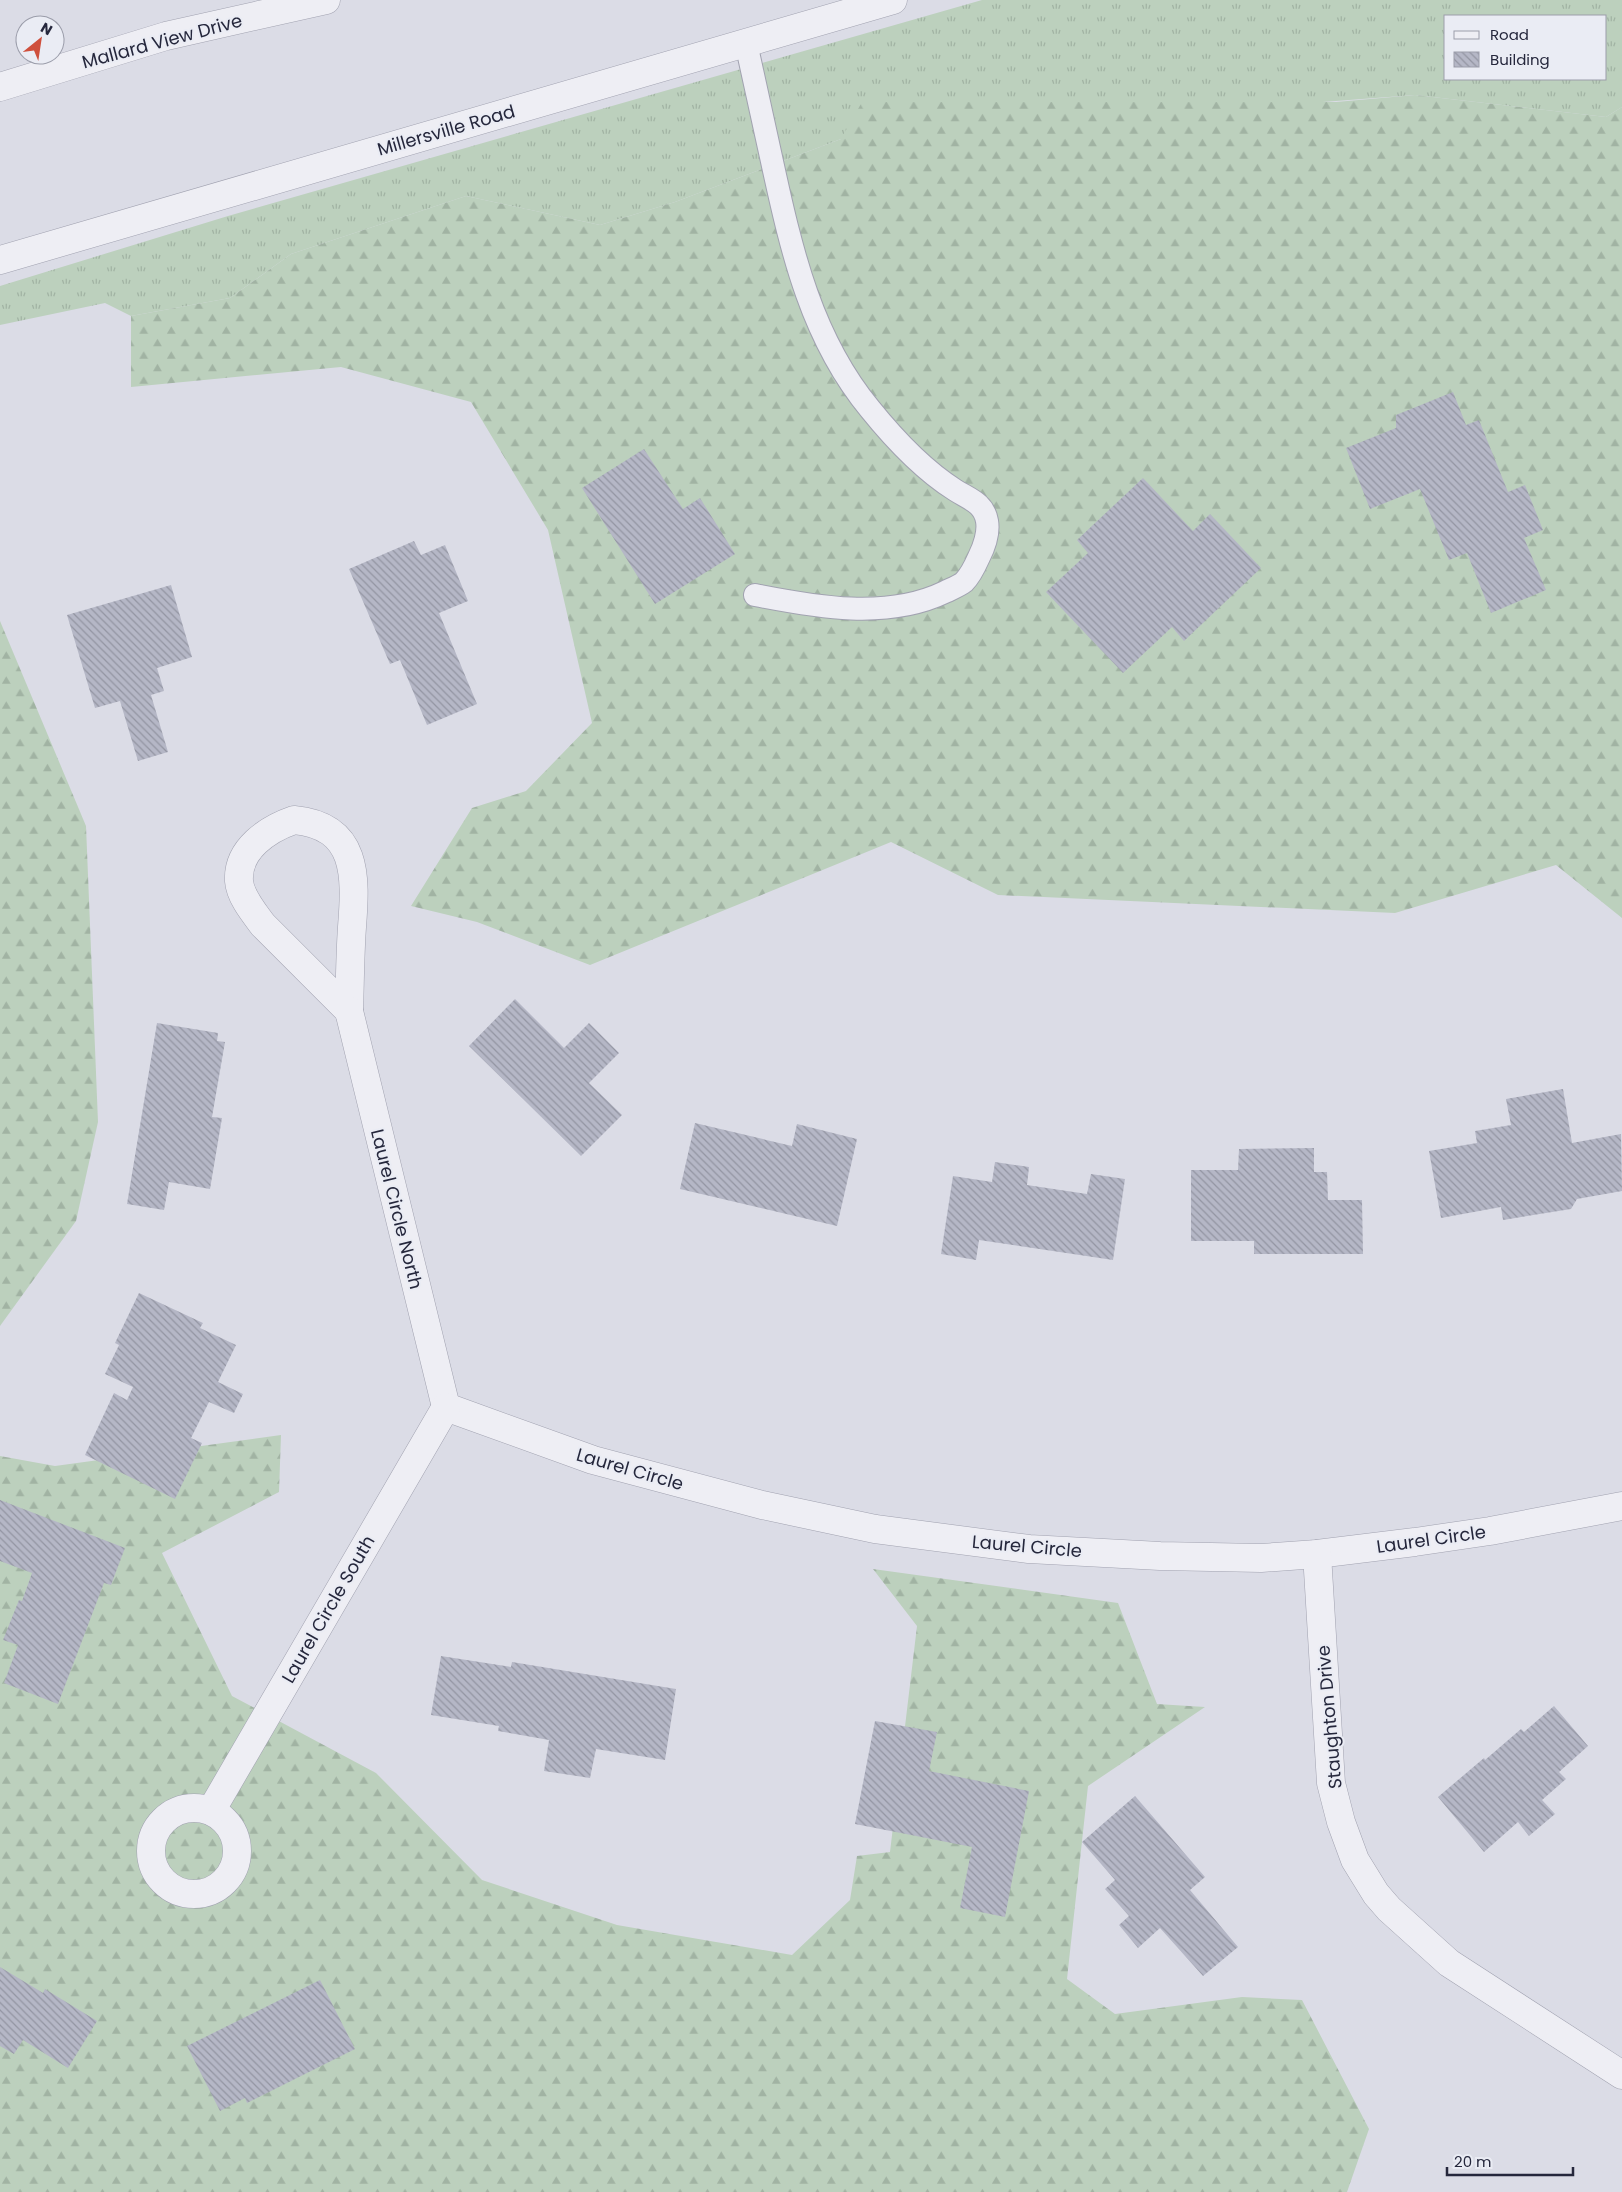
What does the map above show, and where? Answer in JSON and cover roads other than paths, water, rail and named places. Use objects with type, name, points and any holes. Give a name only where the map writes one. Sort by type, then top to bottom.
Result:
[{"type":"street","name":"Mallard View Drive","points":[[0,87],[166,36],[326,0]]},
{"type":"street","name":"Millersville Road","points":[[0,260],[893,0]]},
{"type":"street","name":"Laurel Circle North","points":[[349,1011],[262,925],[252,910],[239,882],[242,860],[253,845],[279,825],[294,820],[306,821],[326,827],[344,845],[353,871],[354,902],[349,1011],[446,1408]]},
{"type":"street","name":"Laurel Circle","points":[[446,1408],[593,1460],[762,1505],[875,1528],[1029,1549],[1160,1556],[1261,1558],[1317,1554],[1480,1532],[1622,1506]]},
{"type":"street","name":"Laurel Circle South","points":[[211,1811],[446,1408]]},
{"type":"street","name":"Staughton Drive","points":[[1317,1554],[1331,1783],[1341,1822],[1360,1868],[1376,1894],[1389,1910],[1449,1963],[1622,2075]]},
{"type":"lane","points":[[746,43],[786,223],[805,294],[826,342],[860,396],[900,446],[953,488],[981,506],[987,521],[986,538],[981,554],[973,571],[963,583],[939,595],[909,605],[874,609],[800,604],[756,594]]}]
